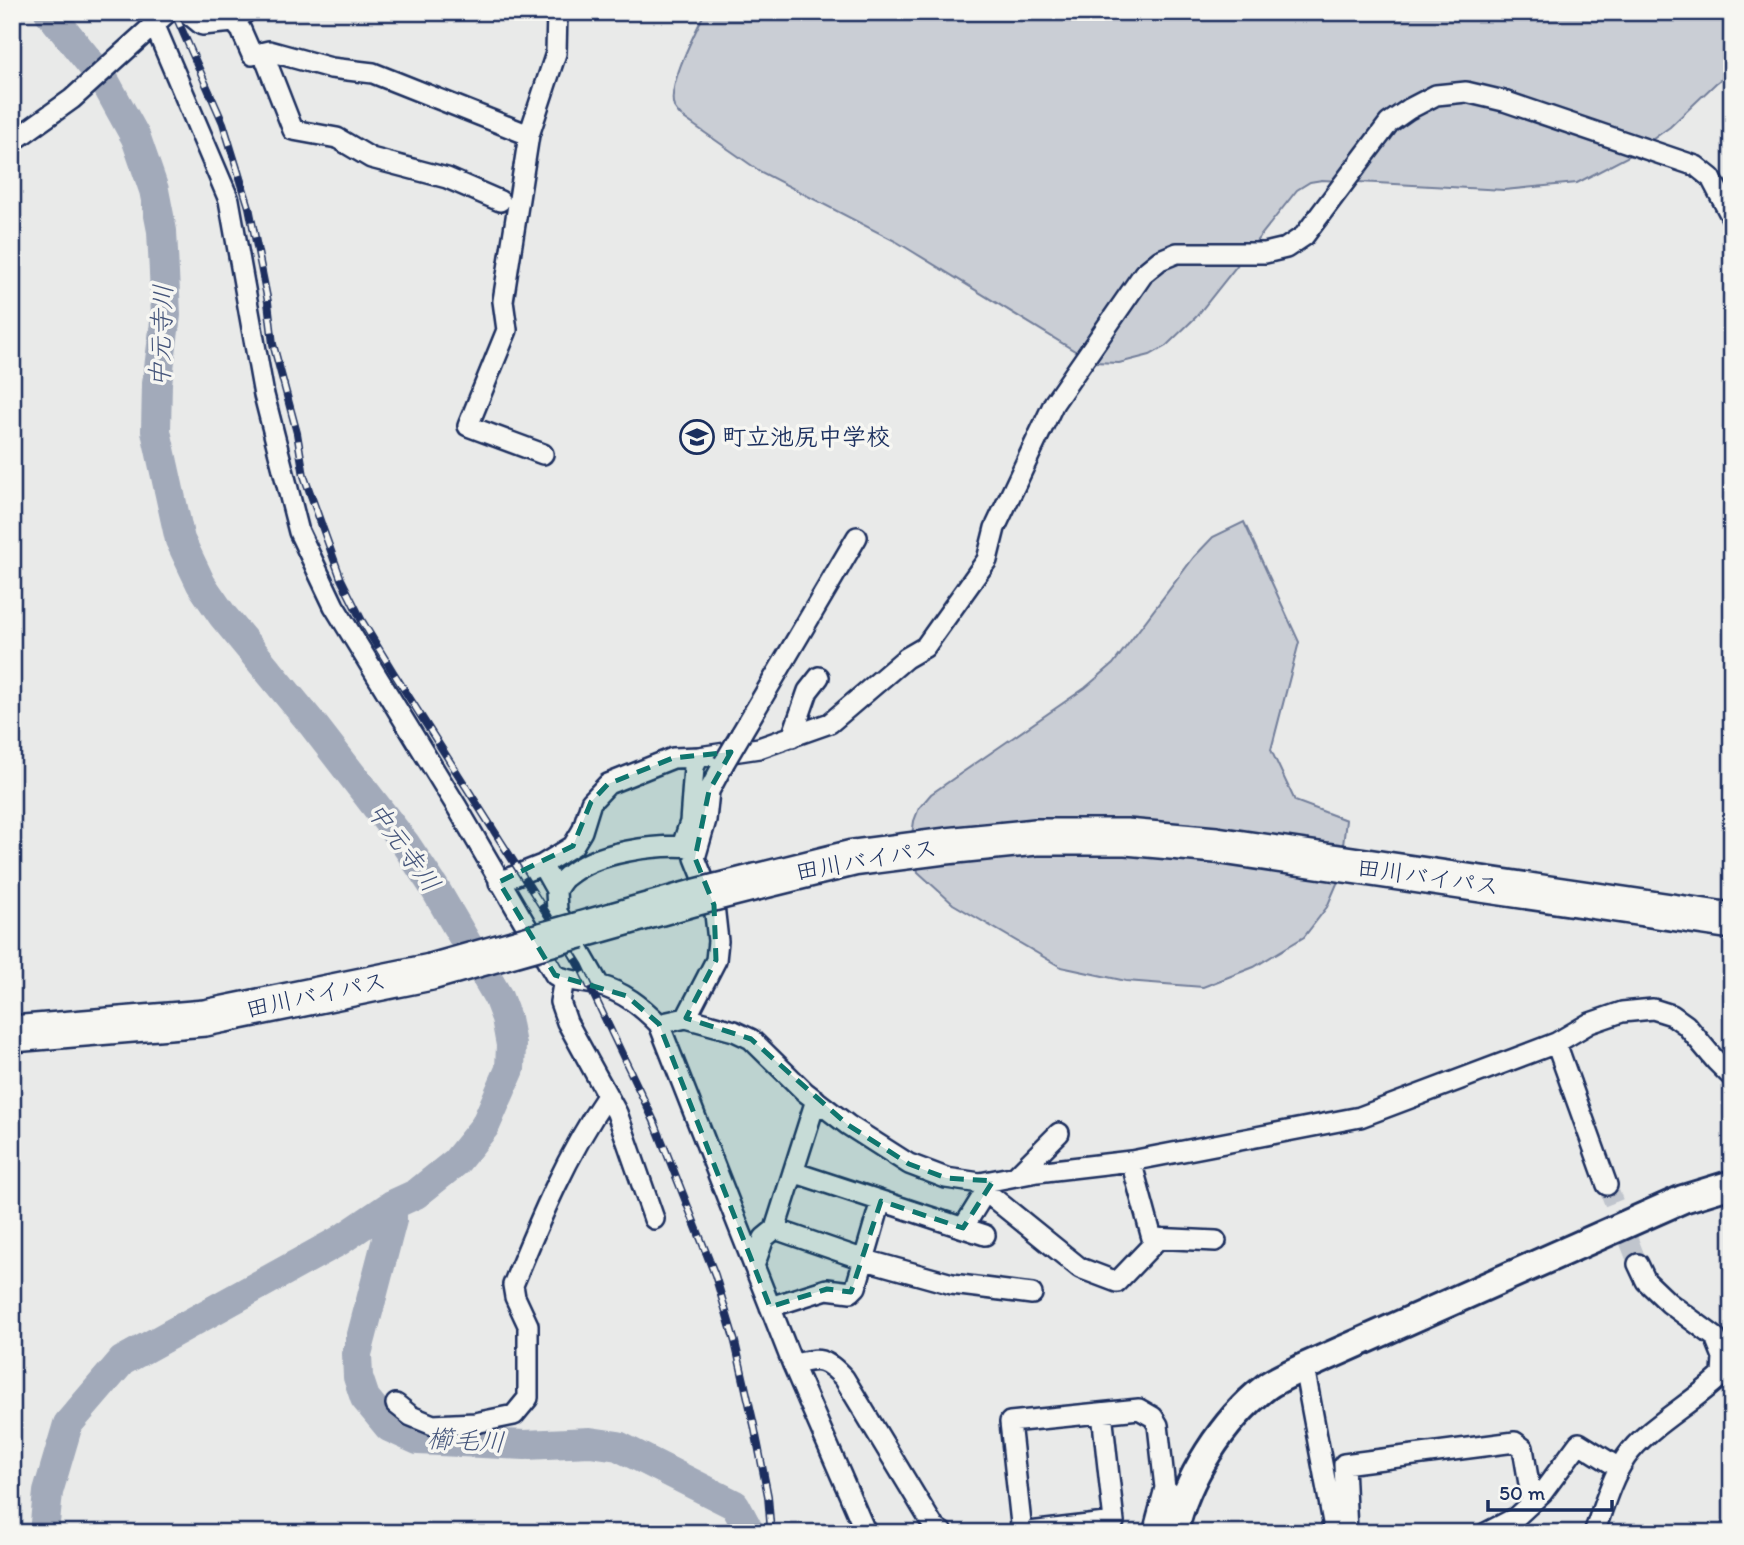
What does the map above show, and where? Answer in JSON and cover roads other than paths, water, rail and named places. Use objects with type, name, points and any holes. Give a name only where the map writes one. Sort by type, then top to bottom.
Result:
[{"type":"highway","name":"田川バイパス","points":[[12,1034],[205,1018],[431,972],[697,897],[853,858],[1036,836],[1126,837],[1216,845],[1732,921]]},
{"type":"street","points":[[186,12],[202,25],[240,17],[241,30],[252,55],[270,51],[331,68],[373,73],[529,135]]},
{"type":"street","points":[[543,454],[468,426],[507,330],[503,301],[529,135],[556,52],[557,12]]},
{"type":"street","points":[[12,142],[72,99],[158,17],[229,200],[264,396],[299,532],[334,606],[457,807],[555,975],[599,985],[627,996],[659,1024],[793,1365],[866,1533]]},
{"type":"street","points":[[263,52],[293,130],[337,138],[370,158],[447,178],[500,201]]},
{"type":"street","points":[[499,882],[542,865],[573,846],[582,831],[591,802],[608,784],[673,758],[759,748],[830,723],[906,658],[925,647],[987,560],[995,527],[1054,403],[1144,273],[1160,260],[1177,253],[1265,253],[1286,248],[1304,236],[1389,123],[1436,94],[1466,92],[1504,101],[1696,166],[1711,178],[1732,218]]},
{"type":"street","points":[[690,846],[706,820],[709,791],[724,763],[857,537]]},
{"type":"street","points":[[792,737],[808,691],[819,677]]},
{"type":"street","points":[[686,1018],[716,960],[718,941],[714,905],[690,846],[694,767],[699,757]]},
{"type":"street","points":[[556,890],[565,877],[591,863],[630,850],[669,845],[690,846]]},
{"type":"street","points":[[542,865],[556,890],[557,912],[599,985]]},
{"type":"street","points":[[564,979],[560,1002],[567,1022],[617,1112],[654,1219]]},
{"type":"street","points":[[963,1228],[989,1187],[1016,1176],[1131,1161],[1360,1117],[1556,1042],[1590,1023],[1622,1012],[1653,1009],[1672,1015],[1686,1025],[1732,1077]]},
{"type":"street","points":[[659,1024],[686,1018],[734,1031],[751,1039],[816,1100],[848,1125],[909,1164],[946,1178],[981,1183],[989,1187],[1080,1268],[1116,1282],[1158,1238]]},
{"type":"street","points":[[1556,1042],[1607,1185]]},
{"type":"street","points":[[396,1404],[411,1416],[433,1425],[464,1424],[514,1415],[528,1398],[528,1325],[515,1297],[513,1285],[550,1194],[572,1157],[583,1130],[607,1096]]},
{"type":"street","points":[[754,1265],[764,1238],[775,1229],[816,1100]]},
{"type":"street","points":[[1016,1176],[1059,1133]]},
{"type":"street","points":[[1131,1161],[1152,1238],[1216,1241]]},
{"type":"street","points":[[793,1172],[985,1235]]},
{"type":"street","points":[[1153,1533],[1174,1496],[1243,1409],[1267,1386],[1304,1367],[1683,1199],[1732,1184]]},
{"type":"street","points":[[770,1307],[827,1289],[851,1292],[856,1287],[881,1201]]},
{"type":"street","points":[[775,1229],[862,1259],[952,1284],[1032,1294]]},
{"type":"street","points":[[1594,1533],[1619,1468],[1642,1438],[1702,1394],[1722,1375],[1723,1357],[1714,1337],[1646,1282],[1637,1264]]},
{"type":"street","points":[[793,1365],[813,1359],[823,1361],[844,1378],[934,1527],[943,1533]]},
{"type":"street","points":[[1304,1367],[1335,1533]]},
{"type":"street","points":[[1102,1413],[1114,1522],[1021,1533],[1010,1422],[1139,1409],[1153,1417],[1158,1425],[1174,1496],[1174,1533]]},
{"type":"street","points":[[1347,1533],[1344,1464],[1515,1442],[1524,1448],[1532,1502]]},
{"type":"street","points":[[1486,1533],[1516,1518],[1532,1502],[1578,1443],[1619,1468]]},
{"type":"waterway","name":"中元寺川","points":[[44,1533],[48,1492],[68,1424],[122,1361],[339,1241],[392,1205],[416,1194],[456,1162],[485,1126],[510,1069],[511,1045],[506,1018],[498,997],[434,887],[406,845],[314,726],[223,616],[201,584],[180,540],[156,431],[157,383],[166,315],[162,231],[154,190],[136,138],[104,80],[49,12]]},
{"type":"waterway","name":"櫛毛川","points":[[392,1205],[392,1220],[357,1354],[358,1377],[365,1398],[389,1427],[418,1440],[525,1445],[590,1442],[618,1446],[735,1505],[750,1533]]},
{"type":"tunnel","points":[[1607,1185],[1638,1264]]},
{"type":"railway","points":[[174,12],[223,123],[249,207],[268,302],[273,344],[297,433],[304,476],[341,579],[362,621],[393,672],[580,966],[654,1121],[715,1275],[735,1342],[768,1496],[771,1533]]},
{"type":"place","name":"町立池尻中学校","points":[[697,437]]}]
